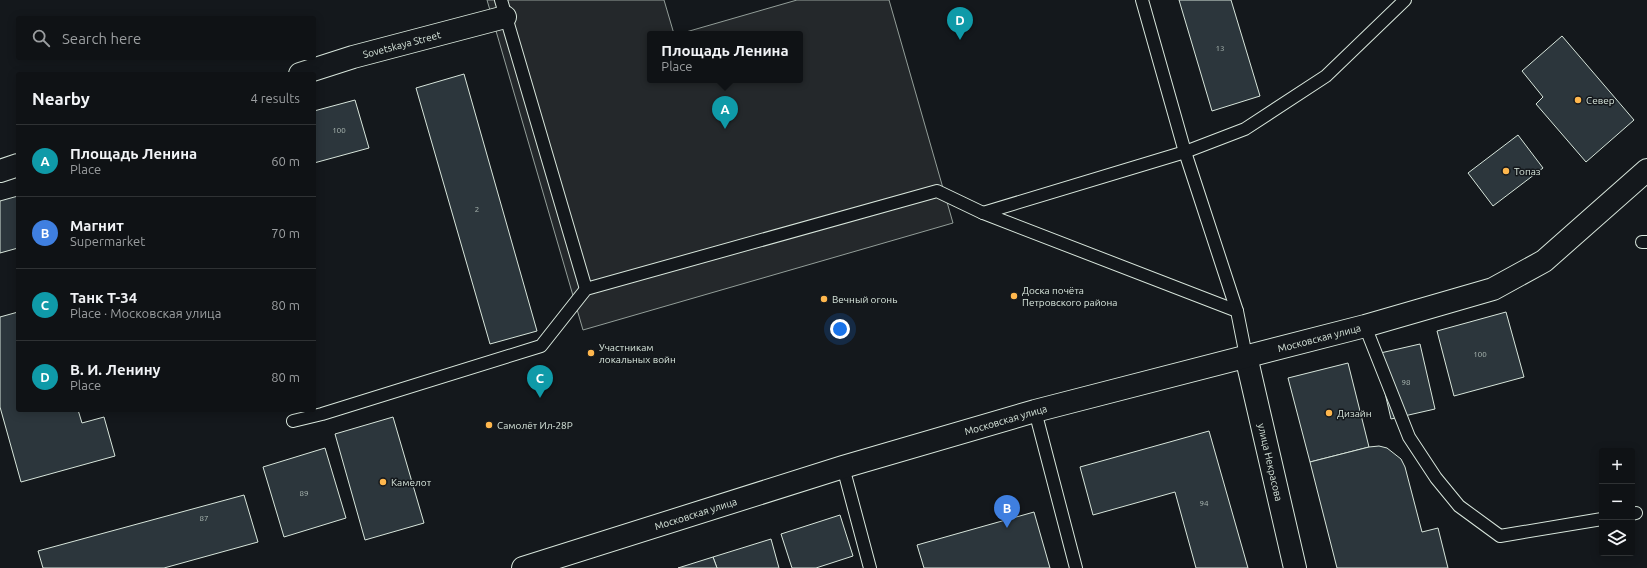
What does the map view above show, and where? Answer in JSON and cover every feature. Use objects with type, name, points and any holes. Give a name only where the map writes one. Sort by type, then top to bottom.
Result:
[{"type":"street","name":"Sovetskaya Street","points":[[306,72],[503,8]]},
{"type":"street","points":[[0,171],[16,166]]},
{"type":"street","name":"Московская улица","points":[[525,568],[843,467],[1035,411],[1365,326],[1493,289],[1544,261],[1647,170]]},
{"type":"street","name":"улица Некрасова","points":[[1246,356],[1294,568]]},
{"type":"lane","points":[[1142,0],[1185,152],[1237,312],[1246,356]]},
{"type":"lane","points":[[983,213],[1185,152],[1245,129],[1326,76],[1405,0]]},
{"type":"lane","points":[[503,8],[586,289]]},
{"type":"lane","points":[[293,421],[322,414],[540,346],[586,289],[937,191],[983,213],[1237,312]]},
{"type":"lane","points":[[1365,326],[1409,437],[1436,478],[1459,506],[1500,536],[1599,520]]},
{"type":"lane","points":[[1035,411],[1076,568]]},
{"type":"lane","points":[[843,467],[870,568]]},
{"type":"shaded area","points":[[487,0],[664,0],[673,31],[647,31],[647,83],[803,83],[803,31],[689,31],[797,0],[889,0],[953,223],[583,330]]},
{"type":"building","points":[[1179,0],[1231,0],[1260,96],[1212,111]]},
{"type":"building","name":"Север","points":[[1562,36],[1634,120],[1586,162],[1536,104],[1543,97],[1522,71]]},
{"type":"building","points":[[464,74],[537,331],[490,344],[416,88]]},
{"type":"building","points":[[355,100],[369,148],[316,162],[316,110]]},
{"type":"building","name":"Топаз","points":[[1518,135],[1543,168],[1493,206],[1468,173]]},
{"type":"building","points":[[16,197],[16,249],[0,253],[0,201]]},
{"type":"building","points":[[1506,312],[1524,377],[1454,396],[1437,331]]},
{"type":"building","points":[[16,313],[16,412],[79,412],[82,423],[104,417],[115,456],[21,482],[0,407],[0,317]]},
{"type":"building","points":[[1420,344],[1435,409],[1391,419],[1376,354]]},
{"type":"building","name":"Дизайн","points":[[1348,363],[1369,447],[1310,462],[1288,378]]},
{"type":"building","points":[[393,417],[424,523],[365,540],[335,434]]},
{"type":"building","points":[[1209,431],[1248,568],[1196,568],[1175,492],[1093,515],[1080,467]]},
{"type":"building","points":[[1379,446],[1387,448],[1401,459],[1405,467],[1422,532],[1438,528],[1448,568],[1337,568],[1310,462],[1369,447]]},
{"type":"building","points":[[325,448],[346,518],[284,537],[263,467]]},
{"type":"building","points":[[244,495],[258,542],[164,568],[43,568],[38,551]]},
{"type":"building","points":[[1034,512],[1050,568],[924,568],[917,545]]},
{"type":"building","points":[[840,515],[853,556],[816,568],[792,568],[781,534]]},
{"type":"building","points":[[771,539],[779,568],[717,568],[713,557]]},
{"type":"building","points":[[713,557],[717,568],[678,568]]},
{"type":"place","name":"В. И. Ленину","points":[[960,40]]},
{"type":"place","name":"Север","points":[[1578,100]]},
{"type":"place","name":"Площадь Ленина","points":[[725,129]]},
{"type":"place","name":"Топаз","points":[[1506,171]]},
{"type":"place","name":"Доска почёта Петровского района","points":[[1014,296]]},
{"type":"place","name":"Вечный огонь","points":[[824,299]]},
{"type":"place","name":"Участникам локальных войн","points":[[591,353]]},
{"type":"place","name":"Танк Т-34","points":[[540,398]]},
{"type":"place","name":"Дизайн","points":[[1329,413]]},
{"type":"place","name":"Самолёт Ил-28Р","points":[[489,425]]},
{"type":"place","name":"Камелот","points":[[383,482]]},
{"type":"place","name":"Магнит","points":[[1007,528]]}]
